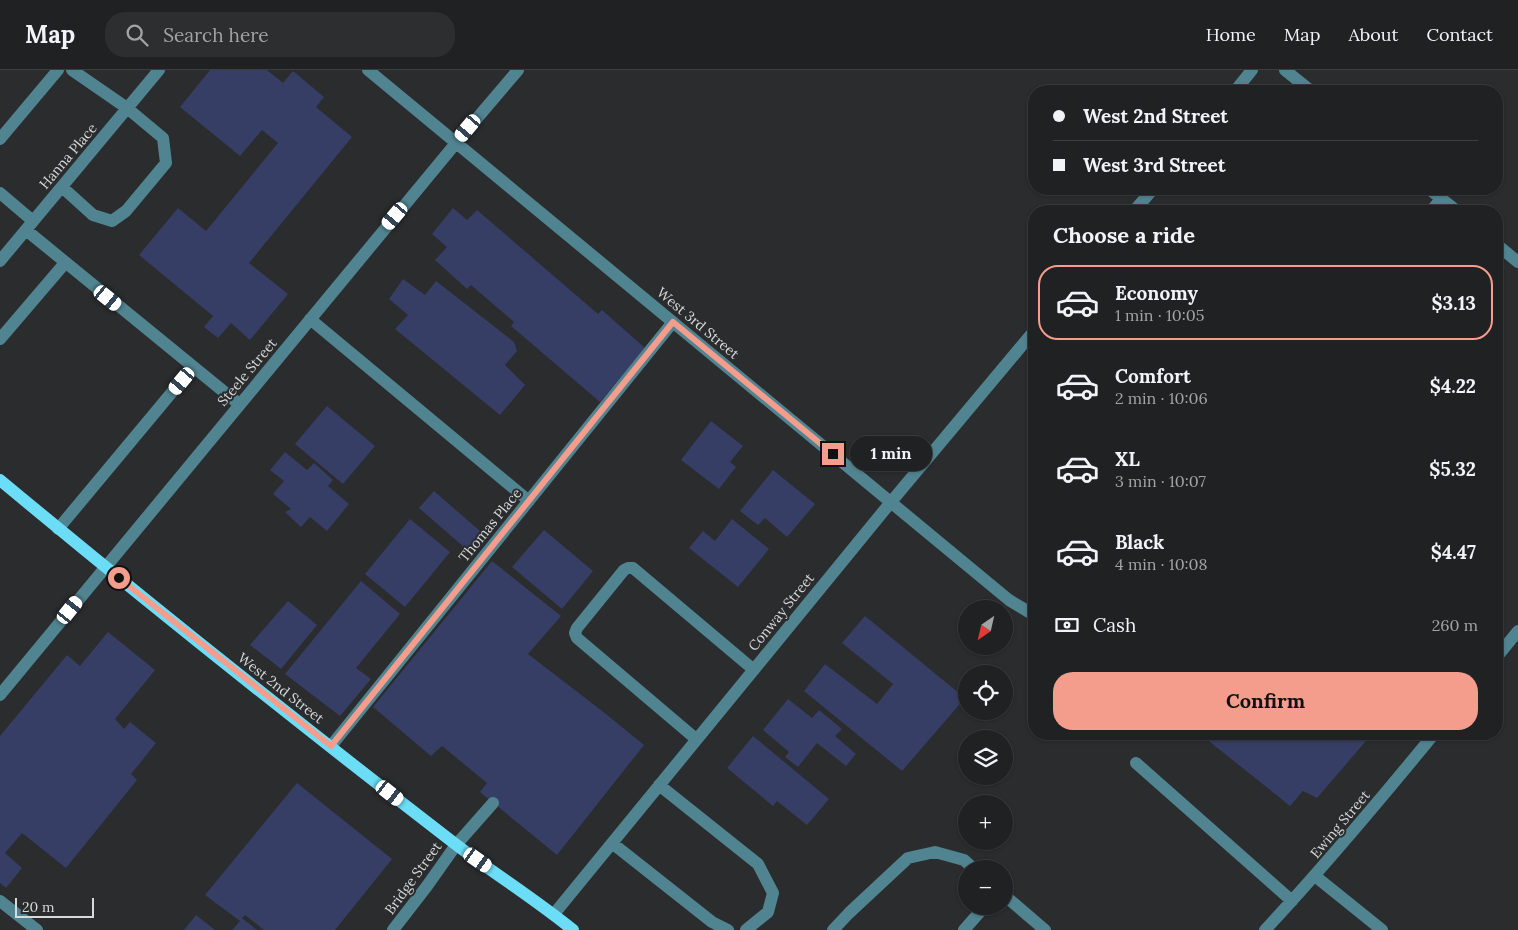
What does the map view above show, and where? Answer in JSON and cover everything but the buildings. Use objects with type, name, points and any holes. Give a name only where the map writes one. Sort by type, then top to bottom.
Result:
[{"type":"main road","name":"West 2nd Street","points":[[0,480],[104,568],[456,845],[554,914],[573,930]]},
{"type":"street","points":[[0,139],[58,70]]},
{"type":"street","points":[[62,187],[93,215],[112,221],[126,211],[166,163],[162,138],[127,108],[72,70]]},
{"type":"street","name":"Hanna Place","points":[[0,261],[159,70]]},
{"type":"street","name":"West 3rd Street","points":[[368,70],[1009,600],[1028,611]]},
{"type":"street","name":"Steele Street","points":[[0,694],[518,70]]},
{"type":"street","points":[[1240,85],[1252,70]]},
{"type":"street","points":[[1285,70],[1304,85]]},
{"type":"street","points":[[0,193],[65,263],[239,404]]},
{"type":"street","points":[[1139,205],[1148,195]]},
{"type":"street","points":[[1437,195],[1450,205]]},
{"type":"street","points":[[1436,205],[1441,198]]},
{"type":"street","points":[[1503,250],[1518,262]]},
{"type":"street","points":[[0,339],[65,263]]},
{"type":"street","points":[[310,319],[529,501]]},
{"type":"street","name":"Thomas Place","points":[[331,746],[673,322]]},
{"type":"street","name":"Conway Street","points":[[554,914],[891,502],[1028,339]]},
{"type":"street","points":[[58,529],[193,367]]},
{"type":"street","points":[[696,740],[577,638],[576,628],[624,570],[632,568],[754,670]]},
{"type":"street","points":[[1503,649],[1518,631]]},
{"type":"street","name":"Ewing Street","points":[[1264,930],[1315,876],[1429,740]]},
{"type":"street","points":[[1136,763],[1292,901]]},
{"type":"street","points":[[659,785],[758,864],[773,893],[768,912],[746,930]]},
{"type":"street","name":"Bridge Street","points":[[393,930],[456,845],[493,803]]},
{"type":"street","points":[[612,843],[712,922],[728,930]]},
{"type":"street","points":[[833,930],[908,858],[935,852],[964,860]]},
{"type":"street","points":[[1315,876],[1382,930]]},
{"type":"street","points":[[0,901],[37,930]]},
{"type":"street","points":[[1013,903],[1045,930]]},
{"type":"street","points":[[964,930],[977,915]]},
{"type":"route","points":[[119,578],[331,746],[673,322],[833,454]]}]
